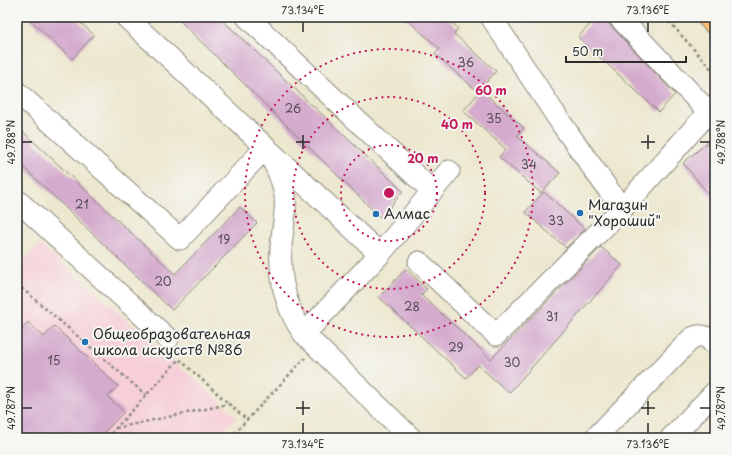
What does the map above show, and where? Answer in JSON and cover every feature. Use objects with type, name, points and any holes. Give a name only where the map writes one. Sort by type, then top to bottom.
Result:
[{"type":"highway","points":[[708,17],[715,24]]},
{"type":"street","points":[[126,17],[380,254]]},
{"type":"street","points":[[247,17],[432,191]]},
{"type":"street","points":[[491,17],[561,123],[622,210]]},
{"type":"street","points":[[419,262],[496,336],[622,210],[713,111],[619,17]]},
{"type":"street","points":[[17,92],[180,239],[266,147]]},
{"type":"street","points":[[266,147],[280,175],[285,196],[281,247],[281,276],[286,302],[294,321],[310,340],[411,438]]},
{"type":"street","points":[[310,340],[448,171]]},
{"type":"street","points":[[17,200],[168,339]]},
{"type":"street","points":[[596,437],[692,338],[702,335],[708,337],[715,345]]},
{"type":"street","points":[[671,438],[715,392]]},
{"type":"path","points":[[665,17],[715,74]]},
{"type":"path","points":[[17,284],[146,395]]},
{"type":"path","points":[[230,438],[247,420],[310,340]]},
{"type":"path","points":[[107,438],[179,359],[247,420]]},
{"type":"path","points":[[116,428],[229,404]]},
{"type":"shaded area","name":"Общеобразовательная школа искусств №86","points":[[40,244],[237,417],[216,438],[17,438],[17,268]]},
{"type":"building","points":[[27,17],[74,17],[94,35],[72,59]]},
{"type":"building","points":[[176,17],[219,17],[403,191],[381,218]]},
{"type":"building","points":[[404,17],[445,17],[458,28],[454,34],[496,71],[478,92],[435,54],[440,49]]},
{"type":"building","points":[[597,17],[607,17],[610,25],[675,94],[659,112],[578,37]]},
{"type":"building","points":[[481,90],[524,128],[517,136],[560,173],[541,193],[499,157],[506,149],[463,111]]},
{"type":"building","points":[[17,126],[175,274],[240,207],[257,223],[172,310],[17,161]]},
{"type":"building","points":[[715,136],[715,202],[683,163]]},
{"type":"building","points":[[544,192],[585,229],[566,248],[525,212]]},
{"type":"building","points":[[601,247],[622,265],[509,393],[478,365],[466,378],[379,297],[406,269],[427,289],[421,295],[491,359]]},
{"type":"building","points":[[28,322],[44,337],[54,326],[118,386],[108,397],[124,412],[99,438],[17,438],[17,334]]},
{"type":"place","name":"Магазин \"Хороший\"","points":[[580,213]]},
{"type":"place","name":"Алмас","points":[[376,214]]},
{"type":"place","name":"Общеобразовательная школа искусств №86","points":[[85,342]]}]
